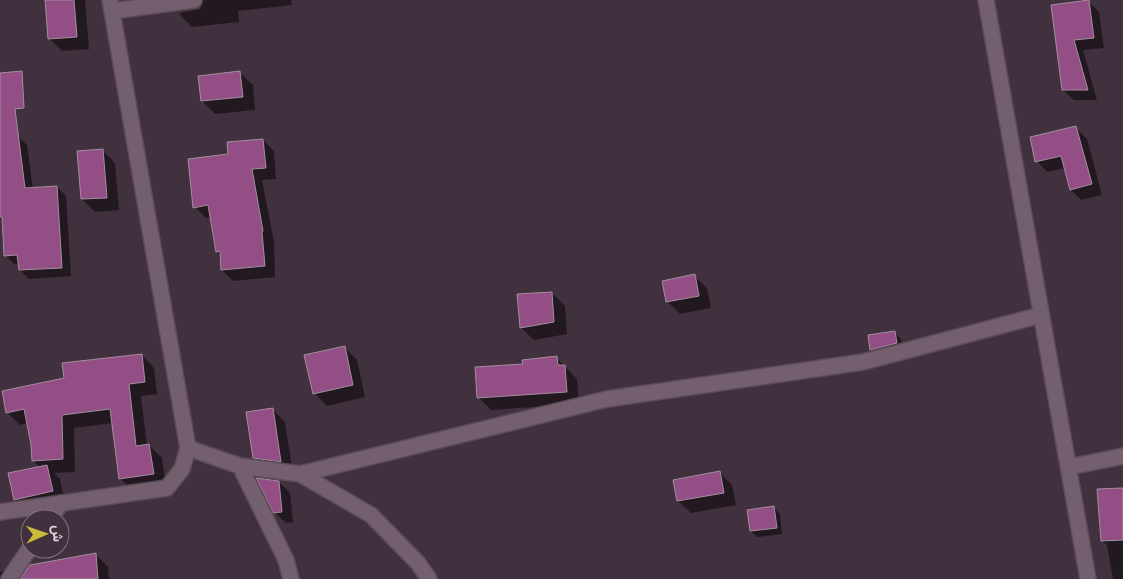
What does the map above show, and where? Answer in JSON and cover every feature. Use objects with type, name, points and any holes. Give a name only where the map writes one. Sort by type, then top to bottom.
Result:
[{"type":"street","points":[[0,512],[167,488],[182,469],[188,448],[111,6],[194,0]]},
{"type":"street","points":[[986,0],[1088,579]]},
{"type":"street","points":[[188,448],[240,466],[300,474],[607,400],[863,362],[1041,315]]},
{"type":"street","points":[[1069,467],[1123,456]]},
{"type":"street","points":[[240,466],[286,560],[291,579]]},
{"type":"street","points":[[300,474],[371,515],[418,563],[429,579]]},
{"type":"street","points":[[57,509],[61,503]]},
{"type":"street","points":[[9,579],[23,559]]},
{"type":"building","points":[[45,0],[74,0],[77,37],[48,39]]},
{"type":"building","points":[[1089,0],[1094,38],[1074,40],[1088,90],[1062,90],[1051,5]]},
{"type":"building","points":[[22,71],[24,108],[15,109],[25,188],[57,186],[62,268],[19,270],[17,255],[4,256],[2,217],[0,217],[0,73]]},
{"type":"building","points":[[240,71],[243,97],[201,101],[198,76]]},
{"type":"building","points":[[1076,126],[1092,184],[1070,190],[1061,156],[1035,162],[1030,137]]},
{"type":"building","points":[[263,139],[266,168],[252,169],[263,231],[265,266],[221,270],[220,251],[216,252],[208,205],[193,208],[188,159],[228,154],[227,142]]},
{"type":"building","points":[[103,149],[107,198],[81,199],[77,151]]},
{"type":"building","points":[[695,274],[699,296],[666,302],[662,281]]},
{"type":"building","points":[[552,292],[554,322],[520,328],[517,294]]},
{"type":"building","points":[[895,331],[897,343],[870,350],[868,335]]},
{"type":"building","points":[[345,346],[353,385],[313,394],[304,355]]},
{"type":"building","points":[[142,354],[145,382],[129,384],[136,446],[149,444],[154,474],[119,479],[110,409],[62,415],[63,459],[32,461],[24,409],[6,413],[2,391],[64,378],[62,363]]},
{"type":"building","points":[[557,356],[558,365],[565,365],[567,392],[477,398],[475,367],[523,364],[522,360]]},
{"type":"building","points":[[273,408],[281,462],[253,458],[246,412]]},
{"type":"building","points":[[47,465],[53,491],[14,500],[8,473]]},
{"type":"building","points":[[720,471],[724,493],[677,501],[673,480]]},
{"type":"building","points":[[256,478],[279,481],[282,512],[273,513]]},
{"type":"building","points":[[1123,488],[1123,540],[1101,541],[1097,489]]},
{"type":"building","points":[[774,506],[777,528],[750,531],[747,510]]},
{"type":"building","points":[[96,553],[98,579],[20,579],[30,565]]}]
